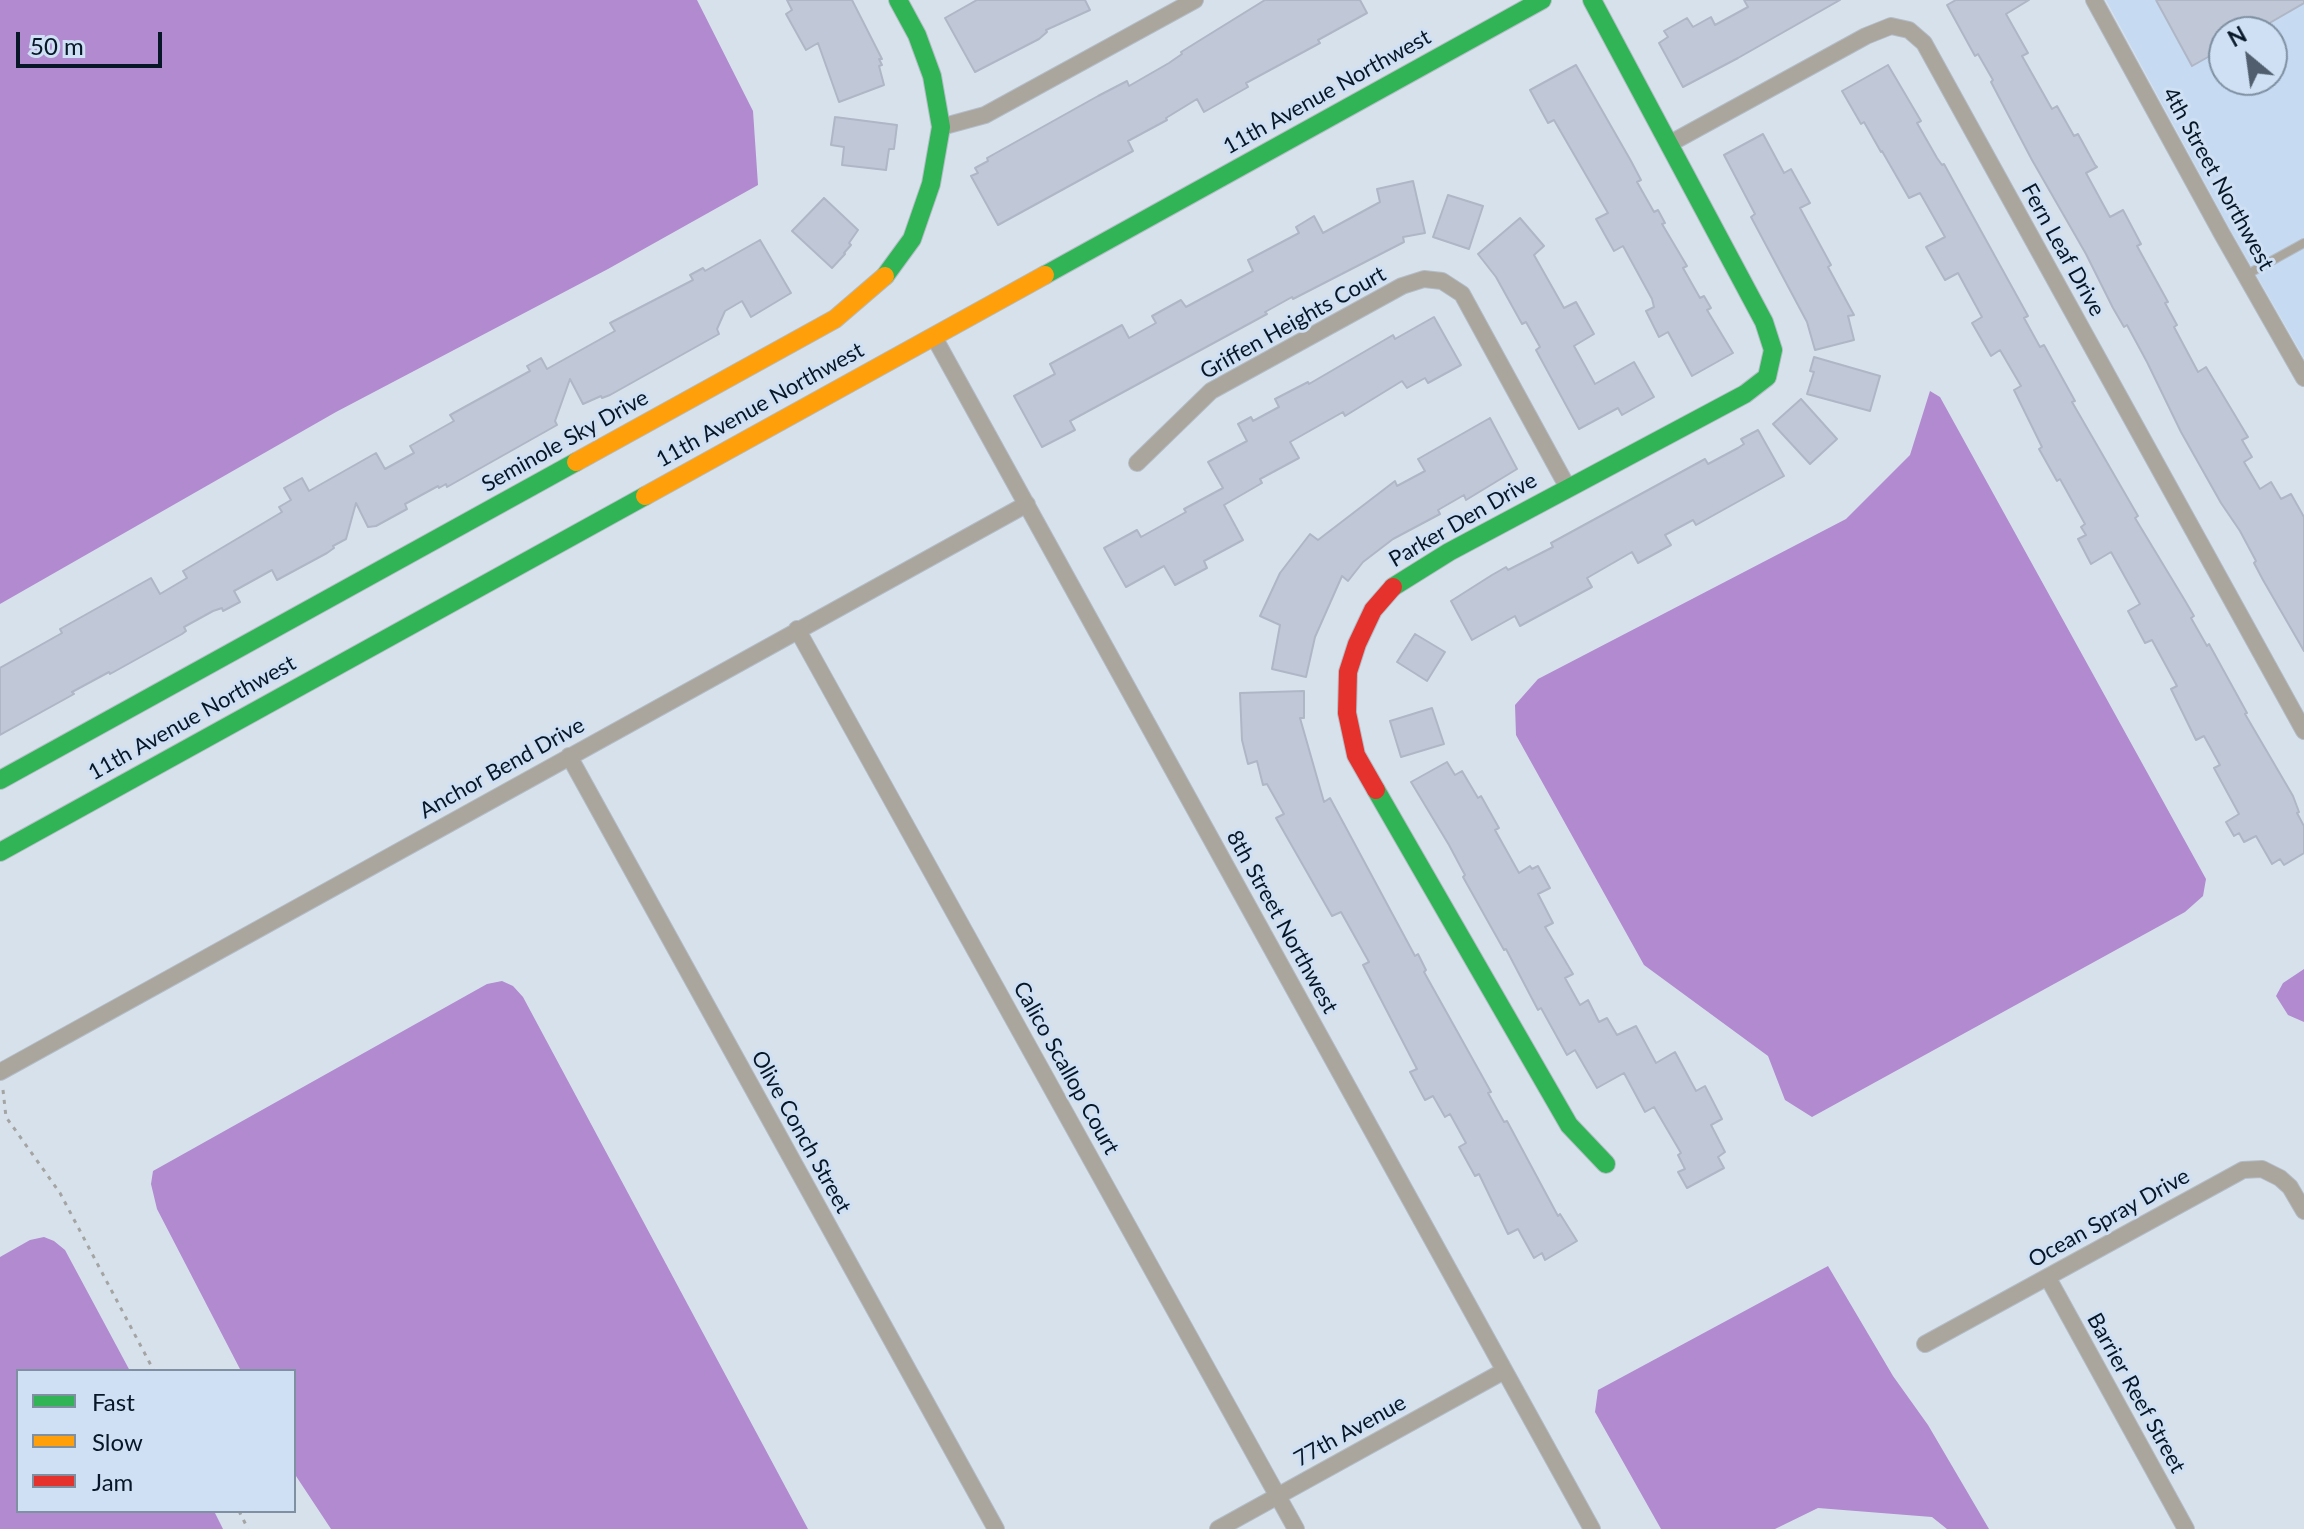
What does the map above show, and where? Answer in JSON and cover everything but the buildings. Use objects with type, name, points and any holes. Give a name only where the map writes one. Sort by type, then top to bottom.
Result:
[{"type":"street","name":"Seminole Sky Drive","points":[[0,780],[835,319],[887,274],[912,239],[931,184],[941,127],[932,76],[917,35],[898,0]]},
{"type":"street","points":[[941,127],[985,115],[1195,0]]},
{"type":"street","name":"11th Avenue Northwest","points":[[0,852],[1542,0]]},
{"type":"street","name":"Parker Den Drive","points":[[1592,0],[1764,322],[1773,350],[1767,377],[1745,394],[1449,552],[1394,586],[1373,610],[1357,644],[1348,672],[1347,713],[1356,755],[1561,1112],[1569,1125],[1606,1164]]},
{"type":"street","name":"4th Street Northwest","points":[[2094,0],[2304,378]]},
{"type":"street","name":"Fern Leaf Drive","points":[[1669,144],[1866,36],[1891,26],[1909,30],[1924,43],[2304,731]]},
{"type":"street","name":"Griffen Heights Court","points":[[1137,463],[1211,391],[1402,286],[1424,279],[1442,281],[1462,294],[1568,488]]},
{"type":"street","name":"8th Street Northwest","points":[[934,337],[1592,1529]]},
{"type":"street","name":"Anchor Bend Drive","points":[[1,1080],[569,756],[1027,504]]},
{"type":"street","name":"Calico Scallop Court","points":[[797,629],[1296,1529]]},
{"type":"street","name":"Olive Conch Street","points":[[569,756],[996,1529]]},
{"type":"street","name":"Ocean Spray Drive","points":[[1925,1344],[2243,1170],[2262,1169],[2280,1178],[2290,1187],[2304,1211]]},
{"type":"street","name":"Barrier Reef Street","points":[[2048,1278],[2186,1529]]},
{"type":"street","name":"77th Avenue","points":[[1218,1529],[1504,1371]]},
{"type":"lane","points":[[2245,275],[2304,243]]},
{"type":"path","points":[[1,1080],[6,1117],[60,1193],[153,1369]]},
{"type":"shaded area","points":[[0,0],[697,0],[753,111],[758,185],[608,269],[336,412],[0,604]]},
{"type":"shaded area","points":[[2106,0],[2304,0],[2304,358],[2230,229]]},
{"type":"shaded area","points":[[1930,391],[1940,397],[2206,879],[2203,896],[2185,912],[1812,1117],[1785,1100],[1768,1056],[1644,965],[1516,735],[1515,705],[1538,679],[1846,519],[1910,455]]},
{"type":"shaded area","points":[[2304,969],[2304,1022],[2288,1015],[2276,996],[2283,983]]},
{"type":"shaded area","points":[[502,981],[513,986],[523,997],[808,1529],[331,1529],[296,1476],[296,1369],[240,1369],[157,1209],[151,1184],[153,1171],[487,984]]},
{"type":"shaded area","points":[[44,1237],[65,1250],[129,1369],[16,1369],[16,1513],[215,1513],[223,1529],[0,1529],[0,1257],[30,1240]]},
{"type":"shaded area","points":[[1828,1266],[1989,1529],[1947,1529],[1932,1517],[1818,1508],[1775,1529],[1661,1529],[1595,1412],[1598,1390]]},
{"type":"traffic: fast","points":[[885,276],[912,239],[931,184],[941,127],[932,76],[917,35],[898,0]]},
{"type":"traffic: fast","points":[[1045,275],[1542,0]]},
{"type":"traffic: fast","points":[[1393,587],[1449,552],[1745,394],[1767,377],[1773,350],[1764,322],[1592,0]]},
{"type":"traffic: fast","points":[[0,780],[576,462]]},
{"type":"traffic: fast","points":[[0,852],[645,496]]},
{"type":"traffic: fast","points":[[1376,790],[1569,1125],[1606,1164]]},
{"type":"traffic: slow","points":[[645,496],[1045,275]]},
{"type":"traffic: slow","points":[[576,462],[835,319],[885,276]]},
{"type":"traffic: jam","points":[[1376,790],[1356,755],[1347,713],[1348,672],[1373,610],[1393,587]]}]
